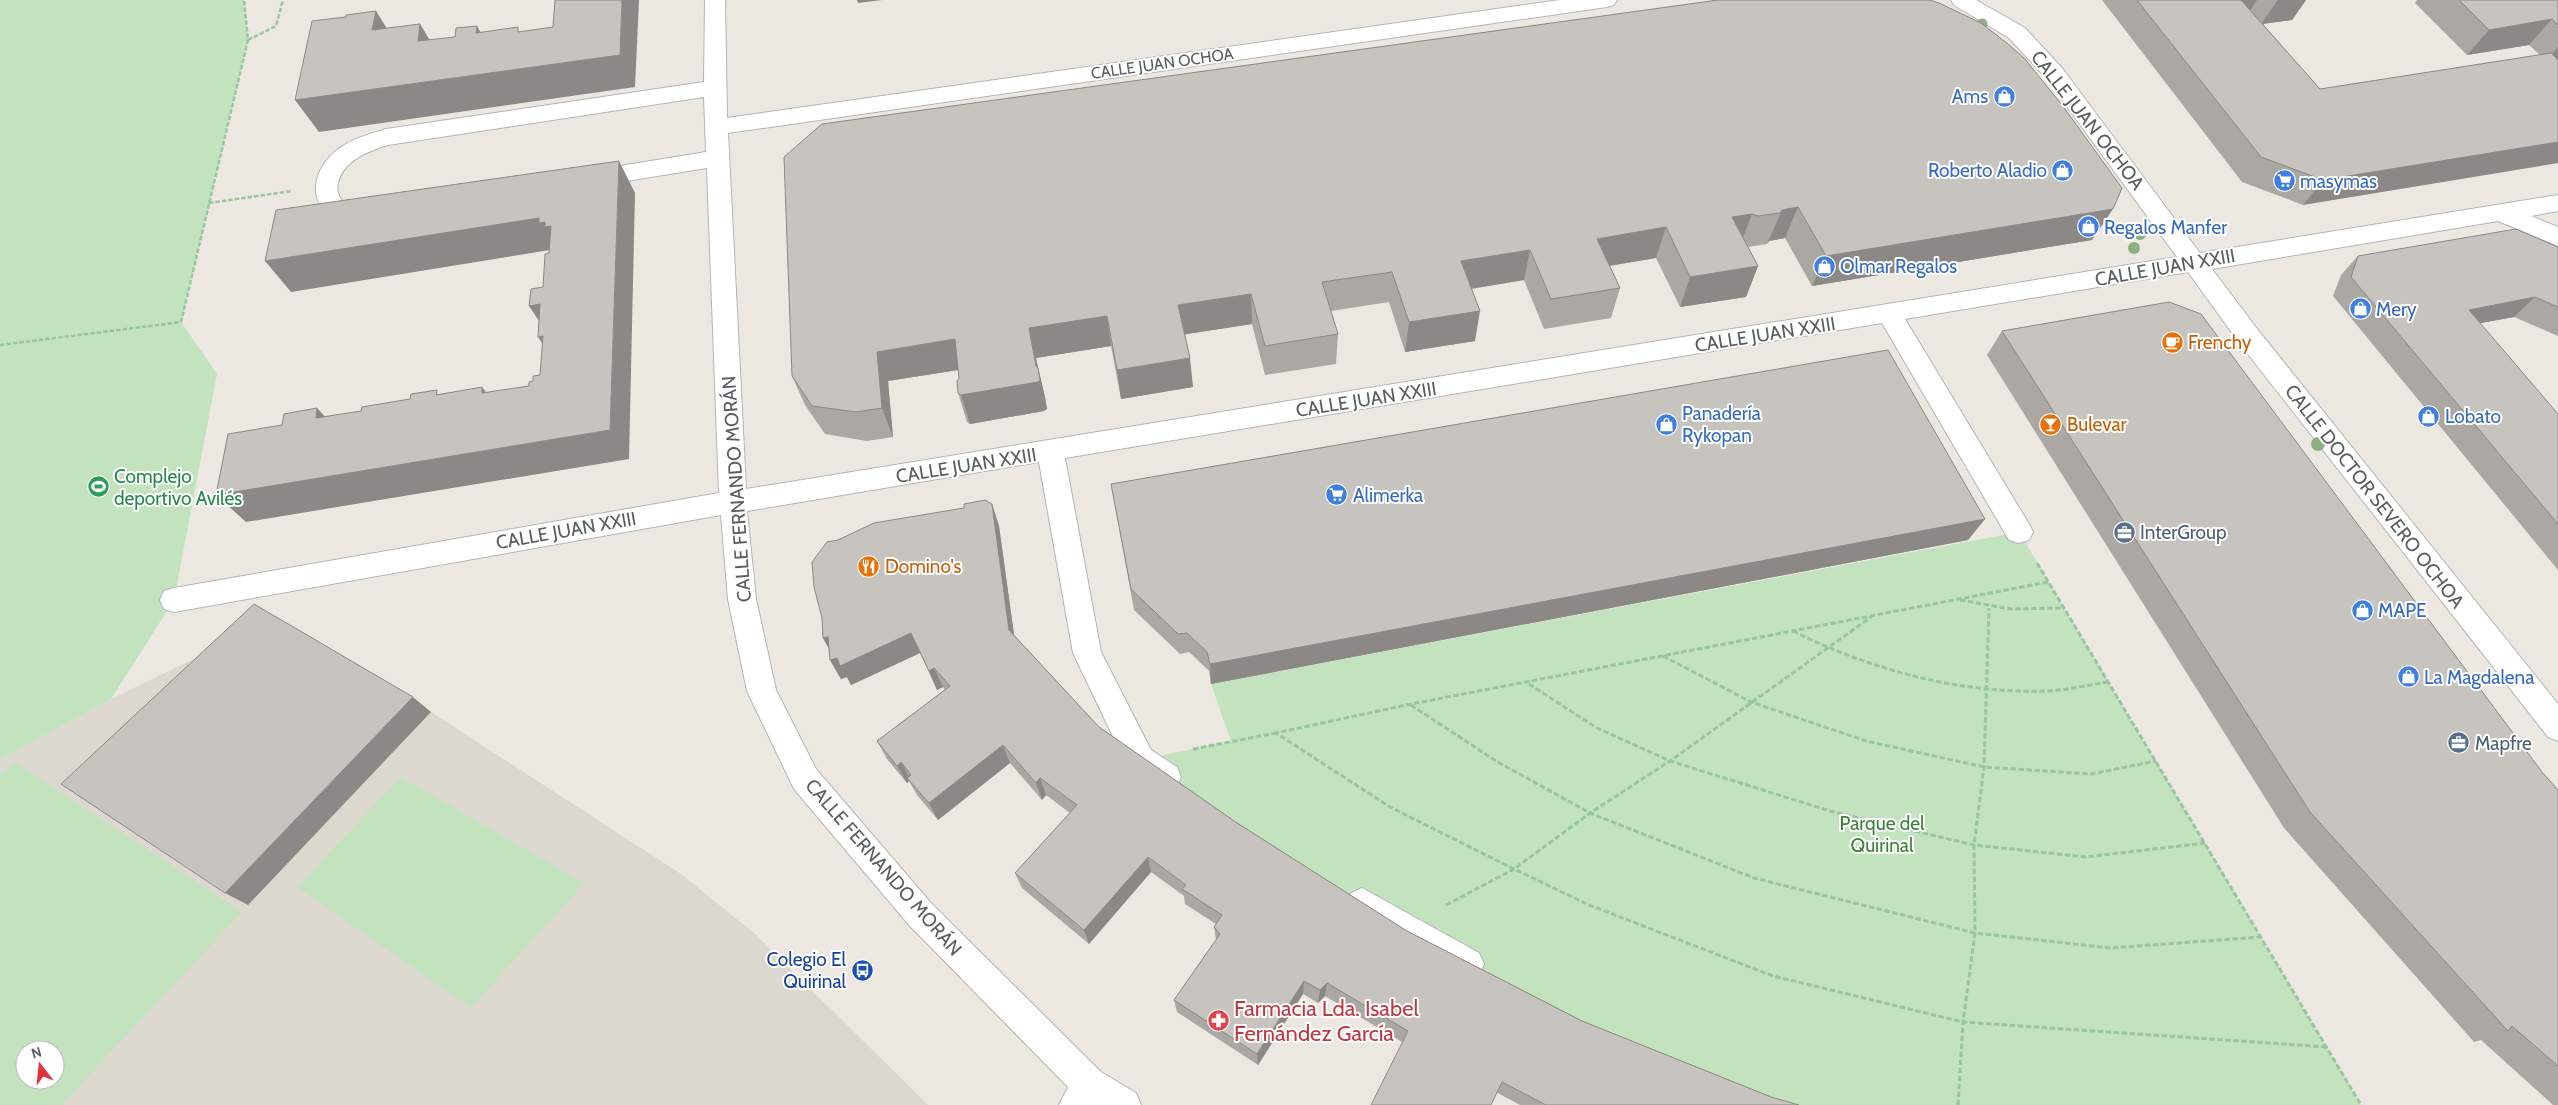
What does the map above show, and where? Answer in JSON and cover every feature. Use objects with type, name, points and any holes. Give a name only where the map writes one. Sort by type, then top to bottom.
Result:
[{"type":"street","name":"CALLE FERNANDO MORÁN","points":[[715,0],[715,88],[733,504],[742,599],[762,691],[805,780],[920,914],[1083,1094],[1124,1105]]},
{"type":"street","name":"CALLE JUAN OCHOA","points":[[717,127],[1607,0]]},
{"type":"street","name":"CALLE JUAN OCHOA","points":[[1961,0],[2017,33],[2037,53],[2073,96],[2195,262]]},
{"type":"street","points":[[2006,0],[2017,33]]},
{"type":"street","points":[[382,214],[358,215],[340,210],[328,200],[324,186],[330,170],[344,156],[364,144],[386,137],[715,88]]},
{"type":"street","points":[[564,183],[718,158]]},
{"type":"street","name":"CALLE JUAN XXIII","points":[[174,600],[616,521],[733,504],[2195,262],[2558,204]]},
{"type":"street","points":[[2500,213],[2558,238]]},
{"type":"street","name":"CALLE DOCTOR SEVERO OCHOA","points":[[2195,262],[2249,337],[2558,727]]},
{"type":"street","points":[[1889,313],[2019,532]]},
{"type":"street","points":[[1050,451],[1086,653],[1140,760],[1190,793]]},
{"type":"street","points":[[1338,890],[1491,976]]},
{"type":"path","points":[[0,345],[181,322],[248,40],[244,0]]},
{"type":"path","points":[[248,40],[276,26],[283,0]]},
{"type":"path","points":[[209,202],[324,186]]},
{"type":"path","points":[[2019,532],[2361,1105]]},
{"type":"path","points":[[1140,760],[1411,704],[1528,684],[1793,630],[2048,582]]},
{"type":"path","points":[[1957,599],[1989,608],[2027,612],[2063,608]]},
{"type":"path","points":[[1958,1105],[1963,1022],[1974,933],[1974,845],[1984,767],[1985,687],[1989,608]]},
{"type":"path","points":[[1403,928],[1514,869],[1590,813],[1670,761],[1824,648],[1873,615]]},
{"type":"path","points":[[1793,630],[1824,648],[1905,674],[1985,687],[2048,691],[2108,682]]},
{"type":"path","points":[[1663,656],[1751,702],[1866,741],[1984,767],[2091,774],[2156,761]]},
{"type":"path","points":[[1528,684],[1597,728],[1670,761],[1830,811],[1974,845],[2086,857],[2205,843]]},
{"type":"path","points":[[1411,704],[1496,761],[1590,813],[1754,878],[1974,933],[2110,948],[2261,937]]},
{"type":"path","points":[[1276,733],[1390,807],[1514,869],[1589,905],[1773,976],[1963,1022],[2327,1047]]},
{"type":"shaded area","points":[[274,620],[431,712],[681,874],[754,933],[928,1105],[0,1105],[0,760],[111,699]]},
{"type":"green space","name":"Complejo deportivo Avilés","points":[[0,0],[244,0],[248,40],[181,322],[217,374],[174,600],[111,699],[0,760]]},
{"type":"green space","name":"Parque del Quirinal","points":[[2019,532],[2361,1105],[1790,1105],[1579,1024],[1322,880],[1140,760],[1231,741],[1211,684]]},
{"type":"green space","points":[[15,762],[242,912],[61,1105],[0,1105],[0,775]]},
{"type":"green space","points":[[401,777],[584,883],[471,1008],[297,887]]},
{"type":"building","points":[[555,0],[622,0],[620,55],[295,100],[312,21],[376,11],[372,30],[420,24],[418,41],[455,37],[456,28],[477,26],[476,33],[518,27],[518,32],[553,27]]},
{"type":"building","points":[[1718,0],[1930,0],[1981,23],[2024,58],[2062,105],[2122,188],[2113,209],[1826,256],[1798,207],[1782,210],[1780,213],[1732,217],[1758,266],[1690,277],[1666,227],[1597,239],[1620,288],[1551,299],[1530,250],[1461,261],[1480,311],[1409,322],[1392,272],[1322,282],[1338,334],[1265,346],[1251,294],[1178,305],[1190,358],[1117,370],[1107,316],[1029,328],[1040,380],[1038,382],[961,395],[958,393],[957,381],[959,378],[955,339],[877,352],[882,408],[856,412],[812,406],[792,376],[784,157],[822,124]]},
{"type":"building","points":[[2137,0],[2241,0],[2320,89],[2551,53],[2558,60],[2558,142],[2323,180],[2261,157]]},
{"type":"building","points":[[2459,0],[2558,0],[2558,25],[2552,19],[2489,30]]},
{"type":"building","points":[[619,161],[610,430],[216,495],[228,434],[282,425],[284,414],[317,408],[316,418],[361,411],[362,407],[410,399],[411,394],[437,390],[436,395],[482,387],[482,393],[529,386],[529,382],[533,381],[533,376],[540,375],[543,336],[538,337],[540,304],[529,306],[531,289],[543,287],[545,254],[549,253],[551,226],[545,227],[545,222],[539,223],[539,218],[265,261],[276,210]]},
{"type":"building","points":[[2516,229],[2558,247],[2558,307],[2535,297],[2469,310],[2558,414],[2558,524],[2351,277],[2358,256]]},
{"type":"building","points":[[2169,302],[2201,314],[2542,772],[2558,790],[2558,1066],[2512,1026],[2508,1031],[2310,812],[2002,331]]},
{"type":"building","points":[[1888,350],[1985,519],[1210,664],[1207,652],[1187,633],[1178,634],[1131,589],[1111,484]]},
{"type":"building","points":[[985,500],[992,504],[1009,630],[1099,727],[1237,823],[1407,931],[1582,1021],[1771,1097],[1799,1105],[1546,1105],[1502,1082],[1491,1105],[1371,1105],[1408,1031],[1327,983],[1320,990],[1304,981],[1257,1054],[1174,1000],[1220,934],[1214,927],[1222,915],[1182,889],[1186,885],[1148,857],[1084,930],[1015,873],[1077,805],[1040,778],[1036,783],[1003,745],[929,803],[907,778],[911,775],[901,762],[897,766],[877,741],[950,686],[934,668],[929,671],[911,633],[840,666],[837,658],[830,660],[828,637],[823,638],[822,618],[814,587],[812,562],[827,542],[838,540],[874,523],[964,508],[964,504]]},
{"type":"building","points":[[254,604],[413,697],[225,893],[61,784]]},
{"type":"place","name":"Ams","points":[[2004,96]]},
{"type":"place","name":"Roberto Aladio","points":[[2063,170]]},
{"type":"place","name":"masymas","points":[[2284,181]]},
{"type":"place","name":"Regalos Manfer","points":[[2088,227]]},
{"type":"place","name":"Olmar Regalos","points":[[1824,266]]},
{"type":"place","name":"Mery","points":[[2360,309]]},
{"type":"place","name":"Frenchy","points":[[2172,342]]},
{"type":"place","name":"Lobato","points":[[2429,416]]},
{"type":"place","name":"Panadería Rykopan","points":[[1666,424]]},
{"type":"place","name":"Bulevar","points":[[2051,424]]},
{"type":"place","name":"Complejo deportivo Avilés","points":[[98,487]]},
{"type":"place","name":"Alimerka","points":[[1337,495]]},
{"type":"place","name":"InterGroup","points":[[2124,532]]},
{"type":"place","name":"Domino's","points":[[869,566]]},
{"type":"place","name":"MAPE","points":[[2362,610]]},
{"type":"place","name":"La Magdalena","points":[[2408,677]]},
{"type":"place","name":"Mapfre","points":[[2459,743]]},
{"type":"place","name":"Colegio El Quirinal","points":[[862,970]]},
{"type":"place","name":"Farmacia Lda. Isabel Fernández García","points":[[1218,1021]]}]
